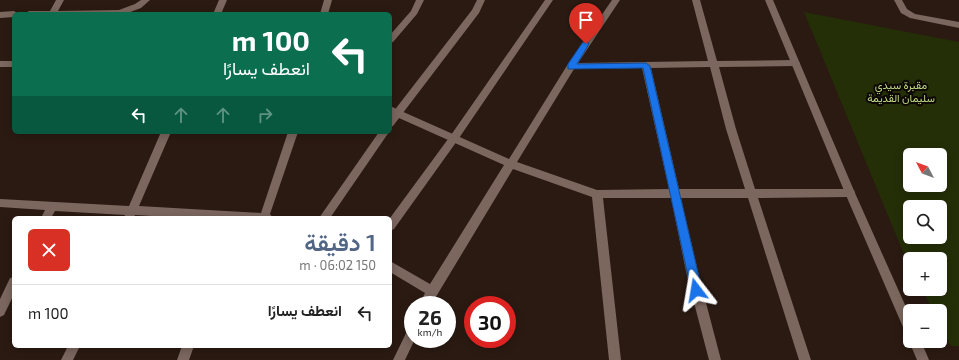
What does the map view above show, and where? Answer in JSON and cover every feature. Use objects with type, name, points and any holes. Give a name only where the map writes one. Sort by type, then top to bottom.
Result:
[{"type":"street","points":[[54,12],[60,0]]},
{"type":"street","points":[[123,12],[138,6],[146,0]]},
{"type":"street","points":[[218,12],[223,0]]},
{"type":"street","points":[[325,12],[328,0]]},
{"type":"street","points":[[392,38],[414,12],[420,0]]},
{"type":"street","points":[[481,0],[476,11],[394,111],[511,164],[596,194],[676,195],[850,193]]},
{"type":"street","points":[[392,223],[454,138],[549,0]]},
{"type":"street","points":[[430,296],[570,66],[616,0]]},
{"type":"street","points":[[696,0],[751,193],[805,360]]},
{"type":"street","points":[[769,0],[850,193],[903,314]]},
{"type":"street","points":[[898,0],[904,11],[913,16],[959,26]]},
{"type":"street","points":[[0,15],[12,14]]},
{"type":"street","points":[[570,66],[796,63]]},
{"type":"street","points":[[0,64],[12,64]]},
{"type":"street","points":[[646,66],[693,276],[715,360]]},
{"type":"street","points":[[130,214],[165,134]]},
{"type":"street","points":[[325,216],[383,134]]},
{"type":"street","points":[[265,216],[292,135]]},
{"type":"street","points":[[596,194],[615,360]]},
{"type":"street","points":[[0,203],[52,206],[130,214],[199,216]]},
{"type":"street","points":[[47,216],[52,206]]},
{"type":"street","points":[[392,267],[432,291]]},
{"type":"street","points":[[0,311],[12,286]]},
{"type":"street","points":[[68,360],[73,348]]},
{"type":"street","points":[[183,360],[187,348]]},
{"type":"street","points":[[399,360],[405,348]]},
{"type":"street","points":[[918,348],[923,360]]},
{"type":"green space","name":"مقبرة سيدي سليمان القديمة","points":[[804,12],[959,42],[959,346],[951,346],[947,338],[947,304],[930,304],[926,296],[947,296],[947,252],[904,252]]},
{"type":"route","points":[[586,44],[570,66],[646,66],[696,290]]}]
